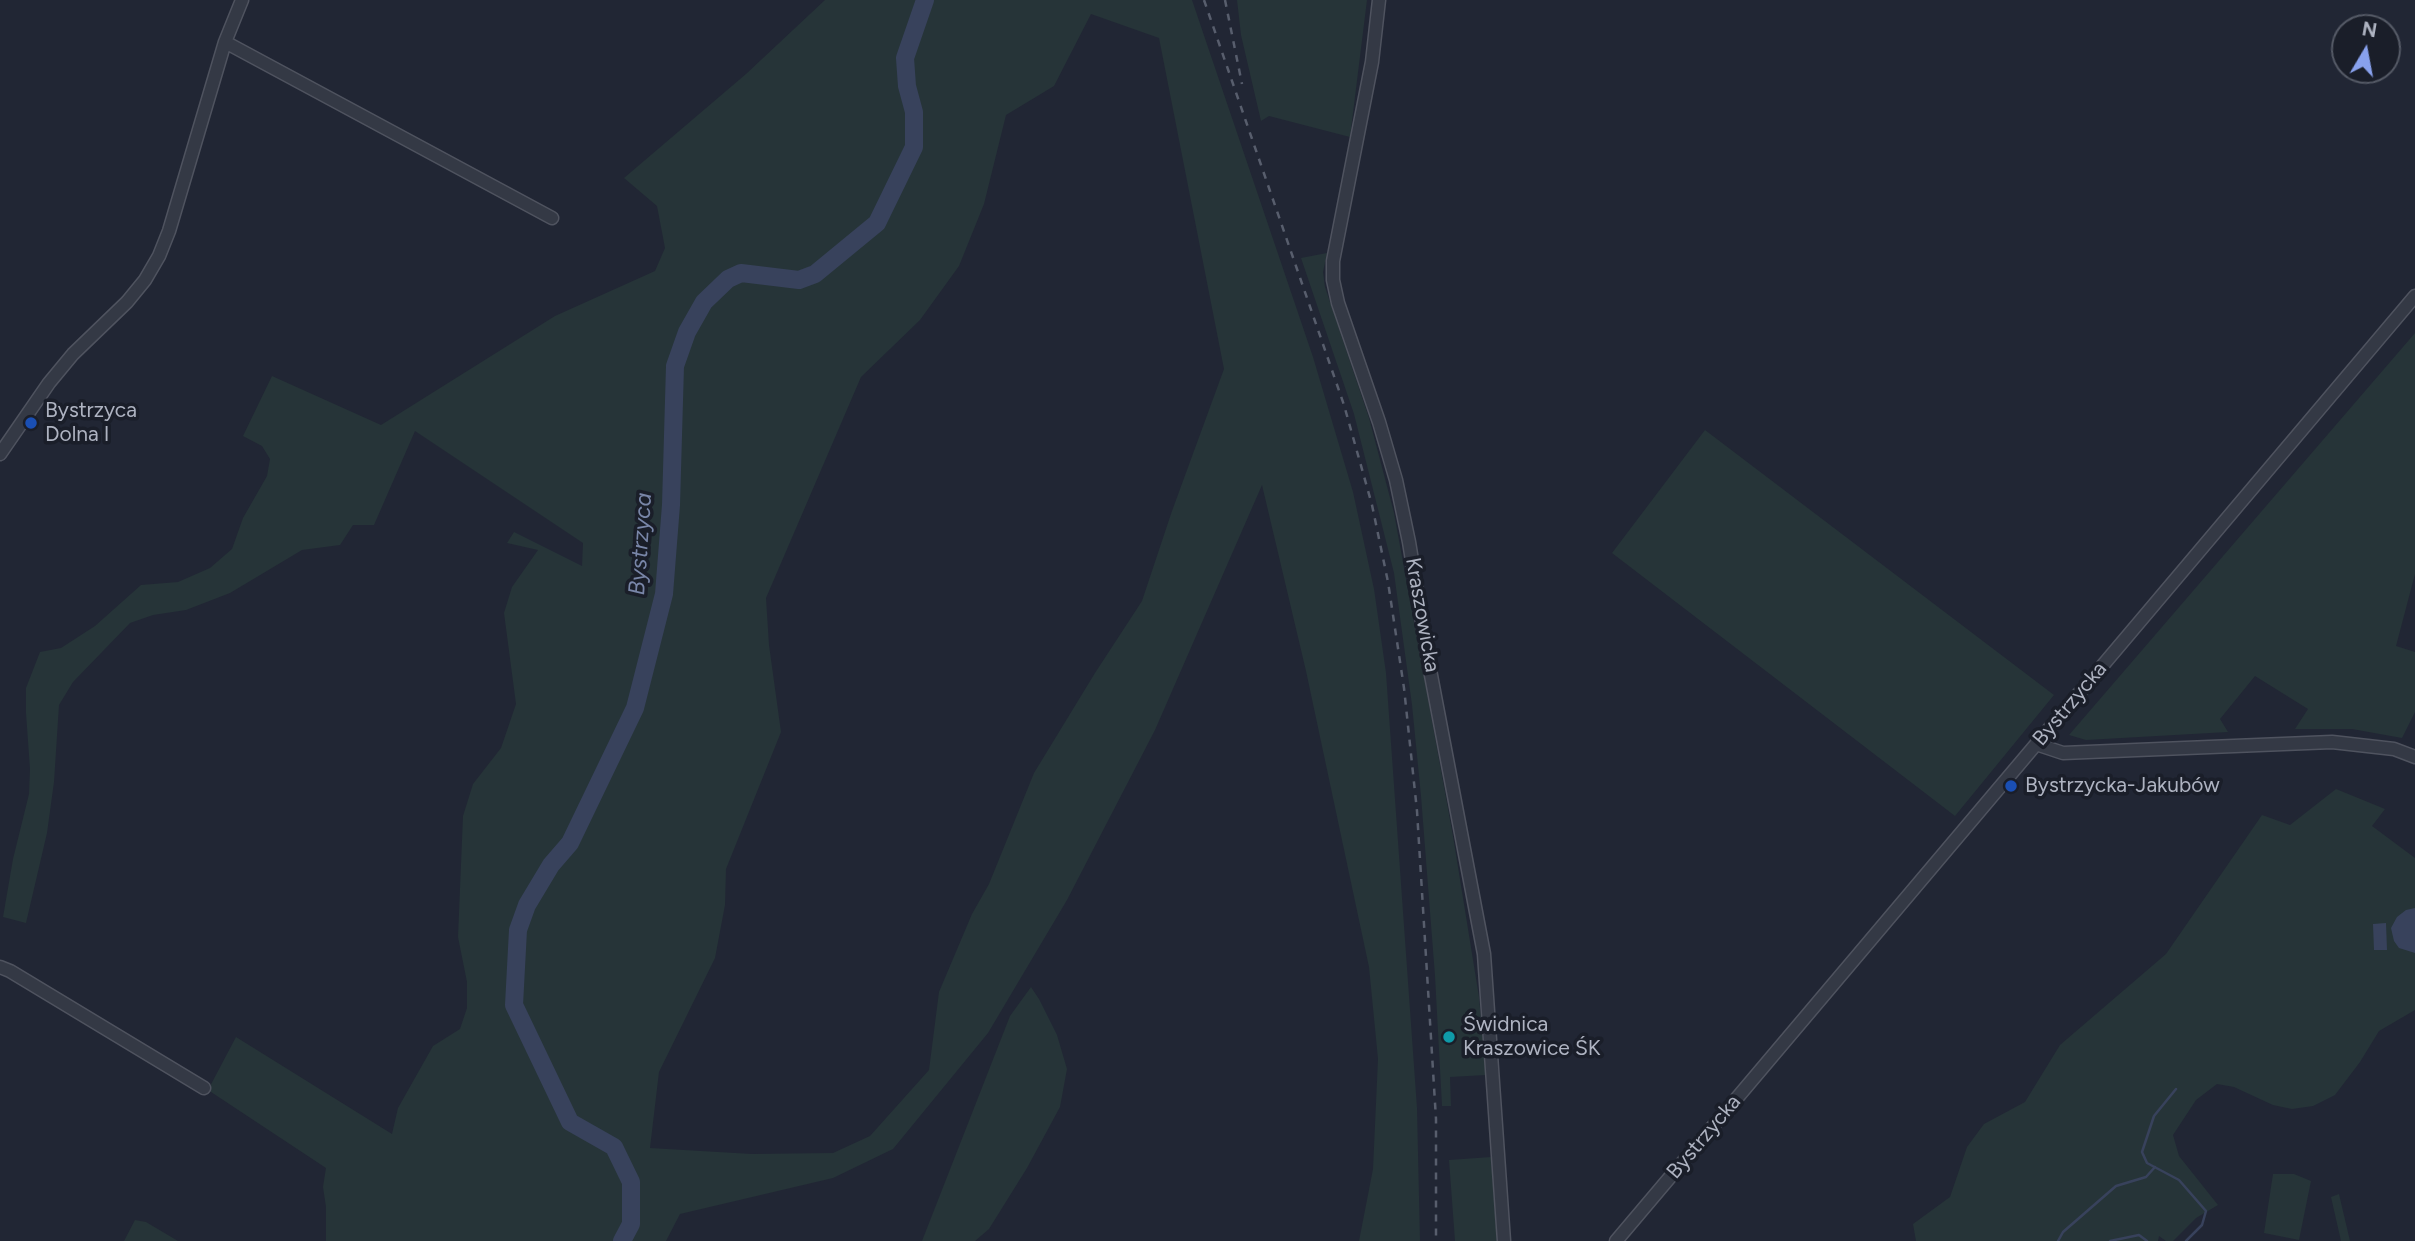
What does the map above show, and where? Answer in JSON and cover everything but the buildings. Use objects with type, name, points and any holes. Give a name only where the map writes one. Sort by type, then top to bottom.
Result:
[{"type":"street","points":[[0,454],[49,383],[73,354],[127,302],[159,257],[169,232],[225,42],[243,0]]},
{"type":"street","name":"Kraszowicka","points":[[1379,0],[1372,62],[1333,261],[1333,280],[1338,303],[1396,480],[1484,954],[1504,1241]]},
{"type":"street","points":[[225,42],[552,218]]},
{"type":"street","name":"Bystrzycka","points":[[1616,1241],[2415,296]]},
{"type":"street","points":[[2036,744],[2063,753],[2332,742],[2395,749],[2415,757]]},
{"type":"street","points":[[0,967],[204,1088]]},
{"type":"shaded area","points":[[825,0],[1192,0],[1313,357],[1353,492],[1374,589],[1386,673],[1417,1108],[1420,1241],[1359,1241],[1373,1169],[1378,1059],[1369,967],[1306,671],[1262,485],[1155,730],[1067,900],[988,1033],[893,1149],[833,1178],[680,1214],[666,1241],[326,1241],[323,1187],[326,1168],[208,1090],[236,1037],[392,1134],[398,1108],[433,1046],[460,1029],[467,1008],[467,982],[458,937],[463,816],[473,784],[501,748],[516,704],[504,613],[512,587],[538,550],[507,543],[514,532],[582,566],[583,543],[415,431],[374,525],[353,525],[340,545],[302,550],[230,593],[186,610],[153,615],[130,623],[73,682],[59,705],[54,782],[47,833],[26,923],[3,917],[13,859],[29,794],[26,688],[40,652],[61,648],[95,626],[141,585],[178,582],[210,568],[232,549],[243,518],[267,476],[270,459],[262,446],[243,436],[272,376],[381,425],[555,316],[655,271],[665,248],[657,206],[624,178],[746,74]],"holes":[[[1091,14],[1159,38],[1224,369],[1142,601],[1034,773],[989,884],[972,914],[939,992],[929,1070],[870,1136],[833,1153],[752,1154],[650,1148],[659,1072],[715,958],[725,905],[726,869],[781,732],[769,645],[766,598],[861,377],[920,320],[959,266],[984,204],[1006,115],[1054,86]]]},
{"type":"shaded area","points":[[1237,0],[1367,0],[1350,137],[1269,116],[1261,121],[1241,35]]},
{"type":"shaded area","points":[[1327,253],[1323,272],[1325,287],[1369,418],[1394,513],[1453,836],[1479,997],[1486,1075],[1450,1077],[1451,1106],[1442,1106],[1421,796],[1394,573],[1354,414],[1301,258]]},
{"type":"shaded area","points":[[2415,333],[2415,574],[2396,646],[2415,652],[2415,712],[2402,738],[2352,729],[2295,729],[2308,709],[2255,676],[2220,719],[2228,732],[2086,740],[2069,735]]},
{"type":"shaded area","points":[[1705,430],[2054,695],[1955,816],[1612,553]]},
{"type":"shaded area","points":[[2336,789],[2385,809],[2372,826],[2415,858],[2415,1010],[2379,1031],[2335,1095],[2313,1106],[2292,1109],[2273,1105],[2234,1087],[2217,1084],[2196,1100],[2173,1135],[2179,1156],[2218,1205],[2196,1218],[2173,1241],[2166,1241],[2159,1236],[2158,1241],[1916,1241],[1913,1224],[1950,1197],[1967,1147],[1984,1124],[2025,1102],[2060,1045],[2166,954],[2262,815],[2290,825]]},
{"type":"shaded area","points":[[1031,987],[1057,1035],[1067,1069],[1060,1107],[1027,1168],[989,1229],[975,1241],[922,1241],[1010,1016]]},
{"type":"shaded area","points":[[1491,1157],[1497,1241],[1455,1241],[1449,1160]]},
{"type":"shaded area","points":[[2273,1174],[2294,1174],[2311,1181],[2299,1240],[2264,1233]]},
{"type":"shaded area","points":[[2339,1194],[2350,1241],[2341,1241],[2331,1197]]},
{"type":"shaded area","points":[[135,1220],[146,1222],[178,1241],[124,1241]]},
{"type":"water","points":[[2415,908],[2415,953],[2399,948],[2391,928],[2397,917],[2406,910]]},
{"type":"water","points":[[2386,923],[2387,950],[2374,950],[2373,924]]},
{"type":"waterway","name":"Bystrzyca","points":[[622,1241],[631,1224],[631,1182],[614,1147],[570,1122],[514,1005],[518,930],[527,905],[551,865],[570,843],[635,708],[664,594],[671,505],[675,366],[687,332],[704,302],[728,279],[741,273],[799,280],[815,274],[877,223],[914,147],[914,112],[907,86],[905,58],[925,0]]},
{"type":"waterway","points":[[2176,1089],[2154,1116],[2142,1152],[2147,1163],[2179,1180],[2206,1211],[2202,1225],[2186,1241]]},
{"type":"waterway","points":[[2058,1241],[2063,1232],[2116,1186],[2146,1177],[2155,1167]]},
{"type":"waterway","points":[[2110,1241],[2139,1235],[2147,1241]]},
{"type":"railway","points":[[1204,0],[1344,405],[1372,505],[1388,582],[1404,688],[1417,811],[1436,1119],[1436,1241]]},
{"type":"railway","points":[[1225,0],[1242,84]]},
{"type":"place","name":"Bystrzyca Dolna I","points":[[31,423]]},
{"type":"place","name":"Bystrzycka-Jakubów","points":[[2011,786]]},
{"type":"place","name":"Świdnica Kraszowice ŚK","points":[[1449,1037]]}]
